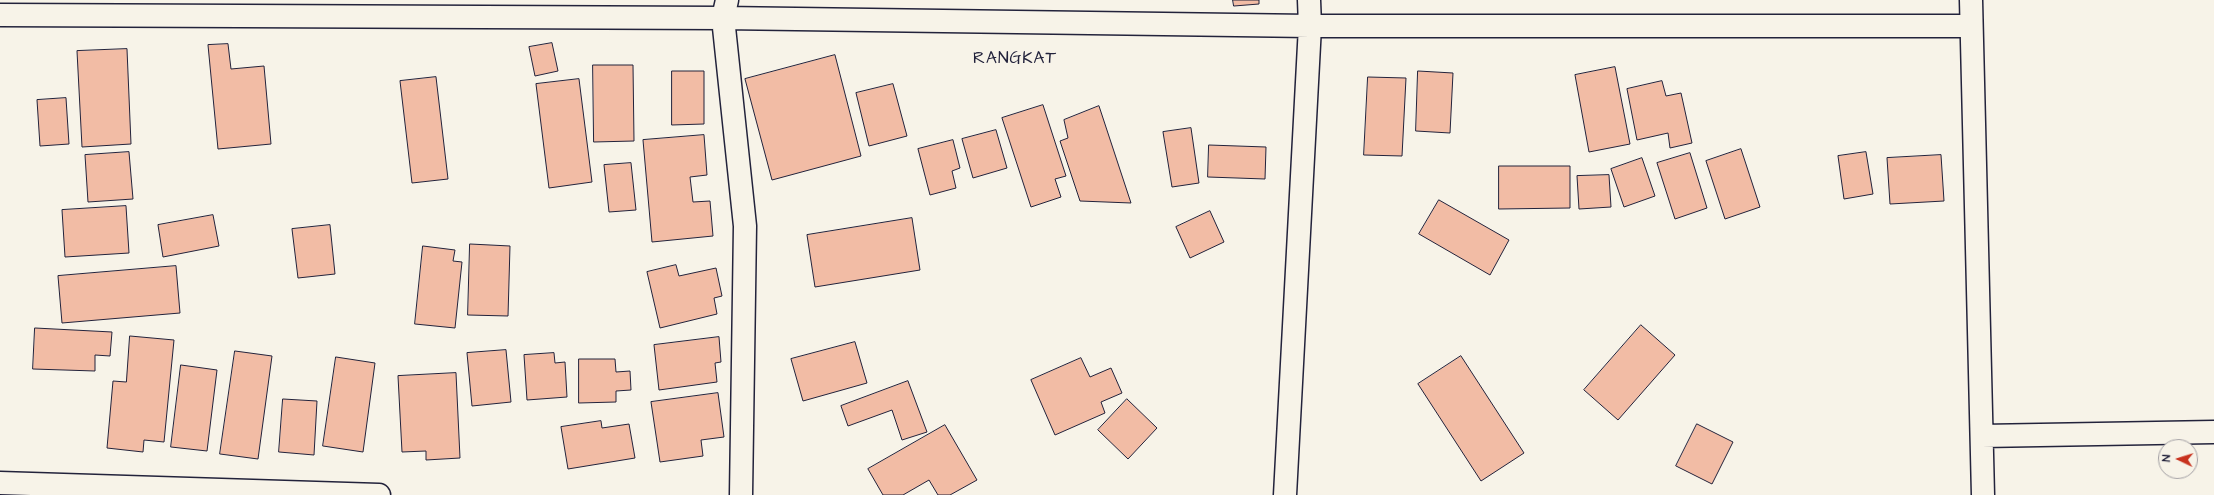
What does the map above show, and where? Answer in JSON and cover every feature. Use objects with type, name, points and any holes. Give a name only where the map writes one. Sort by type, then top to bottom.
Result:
[{"type":"street","points":[[1285,495],[1310,26],[1309,0]]},
{"type":"street","points":[[1970,0],[1983,495]]},
{"type":"street","points":[[725,9],[745,226],[741,495]]},
{"type":"street","points":[[0,15],[725,9],[1310,26],[1971,26]]},
{"type":"street","points":[[1982,436],[2214,432]]},
{"type":"street","points":[[1,487],[379,495]]},
{"type":"building","points":[[1233,0],[1259,0],[1259,4],[1234,6]]},
{"type":"building","points":[[552,43],[558,71],[535,76],[529,47]]},
{"type":"building","points":[[228,44],[231,69],[264,66],[271,144],[218,149],[208,45]]},
{"type":"building","points":[[127,49],[131,144],[82,147],[77,51]]},
{"type":"building","points":[[835,55],[861,156],[772,180],[745,79]]},
{"type":"building","points":[[593,65],[633,65],[634,141],[594,142]]},
{"type":"building","points":[[1615,67],[1630,144],[1589,152],[1575,75]]},
{"type":"building","points":[[672,71],[704,71],[704,124],[672,125]]},
{"type":"building","points":[[1418,71],[1453,73],[1450,133],[1416,131]]},
{"type":"building","points":[[436,77],[448,179],[412,183],[400,81]]},
{"type":"building","points":[[1368,77],[1406,78],[1402,156],[1364,155]]},
{"type":"building","points":[[579,79],[592,182],[549,188],[536,84]]},
{"type":"building","points":[[1662,81],[1666,96],[1681,93],[1692,143],[1670,148],[1668,133],[1637,140],[1627,89]]},
{"type":"building","points":[[893,84],[907,136],[869,146],[856,93]]},
{"type":"building","points":[[66,98],[69,144],[40,146],[37,100]]},
{"type":"building","points":[[1043,105],[1066,176],[1055,179],[1061,197],[1031,207],[1002,118]]},
{"type":"building","points":[[1099,106],[1131,203],[1080,201],[1060,141],[1068,138],[1064,120]]},
{"type":"building","points":[[1191,128],[1199,183],[1172,187],[1163,132]]},
{"type":"building","points":[[996,130],[1007,168],[973,178],[962,139]]},
{"type":"building","points":[[704,135],[707,175],[690,177],[693,202],[710,201],[713,236],[652,242],[643,140]]},
{"type":"building","points":[[953,140],[960,168],[952,171],[956,188],[930,195],[918,149]]},
{"type":"building","points":[[1209,145],[1266,147],[1265,179],[1208,177]]},
{"type":"building","points":[[1741,149],[1760,207],[1725,219],[1706,161]]},
{"type":"building","points":[[129,152],[133,199],[88,202],[85,155]]},
{"type":"building","points":[[1866,152],[1873,194],[1844,199],[1838,156]]},
{"type":"building","points":[[1690,153],[1707,208],[1675,219],[1657,163]]},
{"type":"building","points":[[1941,155],[1944,201],[1890,204],[1887,158]]},
{"type":"building","points":[[1642,158],[1655,196],[1624,207],[1611,169]]},
{"type":"building","points":[[631,163],[636,210],[609,212],[604,165]]},
{"type":"building","points":[[1499,166],[1570,166],[1570,208],[1499,209]]},
{"type":"building","points":[[1609,175],[1611,207],[1579,209],[1577,176]]},
{"type":"building","points":[[1439,200],[1509,240],[1490,275],[1419,234]]},
{"type":"building","points":[[126,206],[129,253],[65,257],[62,210]]},
{"type":"building","points":[[1210,211],[1224,242],[1190,258],[1176,227]]},
{"type":"building","points":[[213,215],[219,246],[163,257],[158,225]]},
{"type":"building","points":[[912,218],[920,270],[815,287],[807,235]]},
{"type":"building","points":[[330,225],[335,274],[298,278],[292,229]]},
{"type":"building","points":[[470,244],[510,246],[508,316],[468,315]]},
{"type":"building","points":[[423,246],[455,250],[453,261],[462,262],[455,328],[415,324]]},
{"type":"building","points":[[676,265],[679,276],[716,268],[722,296],[714,298],[717,314],[660,328],[647,272]]},
{"type":"building","points":[[176,266],[180,313],[62,323],[58,276]]},
{"type":"building","points":[[1641,325],[1675,355],[1618,420],[1584,390]]},
{"type":"building","points":[[35,328],[112,332],[110,356],[95,355],[95,371],[33,369]]},
{"type":"building","points":[[130,336],[174,340],[164,442],[144,440],[143,452],[107,448],[113,381],[126,382]]},
{"type":"building","points":[[719,337],[721,362],[715,363],[717,382],[659,390],[654,345]]},
{"type":"building","points":[[855,342],[867,383],[803,401],[791,359]]},
{"type":"building","points":[[506,350],[511,402],[472,406],[467,353]]},
{"type":"building","points":[[235,351],[272,356],[258,459],[220,454]]},
{"type":"building","points":[[554,353],[555,363],[565,362],[567,397],[527,400],[524,355]]},
{"type":"building","points":[[1461,356],[1524,453],[1481,481],[1418,384]]},
{"type":"building","points":[[336,357],[375,363],[363,452],[323,446]]},
{"type":"building","points":[[1081,358],[1090,377],[1111,368],[1122,393],[1101,402],[1105,413],[1055,435],[1031,380]]},
{"type":"building","points":[[579,359],[615,359],[616,372],[630,371],[631,390],[616,391],[616,402],[579,403]]},
{"type":"building","points":[[181,365],[217,370],[207,451],[171,447]]},
{"type":"building","points":[[456,373],[460,458],[426,460],[426,451],[402,452],[398,376]]},
{"type":"building","points":[[908,381],[927,432],[902,440],[892,410],[848,426],[841,406]]},
{"type":"building","points":[[718,393],[724,437],[701,440],[703,456],[660,462],[651,402]]},
{"type":"building","points":[[283,399],[317,401],[314,455],[279,452]]},
{"type":"building","points":[[1127,399],[1157,428],[1128,459],[1098,430]]},
{"type":"building","points":[[601,421],[602,428],[629,424],[635,458],[568,469],[561,427]]},
{"type":"building","points":[[1697,424],[1733,442],[1712,484],[1676,466]]},
{"type":"building","points":[[945,425],[977,480],[950,495],[938,495],[929,480],[903,495],[883,495],[868,469]]},
{"type":"district","name":"RANGKAT","points":[[1015,59]]}]
